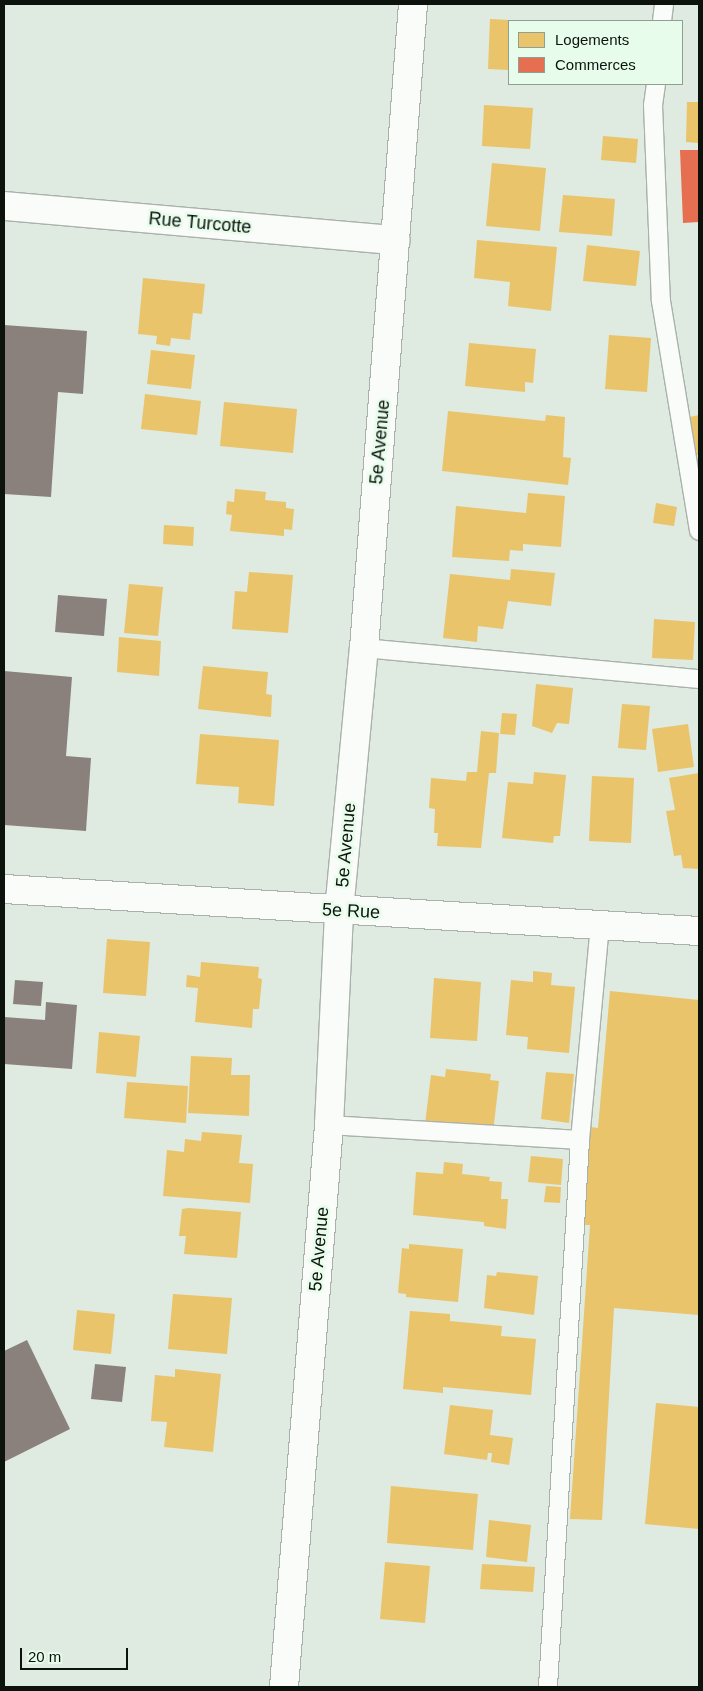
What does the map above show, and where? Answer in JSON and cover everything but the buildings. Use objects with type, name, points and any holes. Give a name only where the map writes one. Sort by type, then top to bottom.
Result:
[{"type":"street","name":"5e Avenue","points":[[284,1687],[329,1125],[340,911],[364,648],[396,240],[412,4]]},
{"type":"street","name":"Rue Turcotte","points":[[4,206],[396,240]]},
{"type":"street","name":"5e Rue","points":[[4,890],[699,932]]},
{"type":"lane","points":[[662,20],[664,4]]},
{"type":"lane","points":[[656,85],[653,105],[661,301],[699,531]]},
{"type":"lane","points":[[364,648],[699,679]]},
{"type":"lane","points":[[548,1687],[580,1140],[600,925]]},
{"type":"lane","points":[[329,1125],[580,1140]]}]
